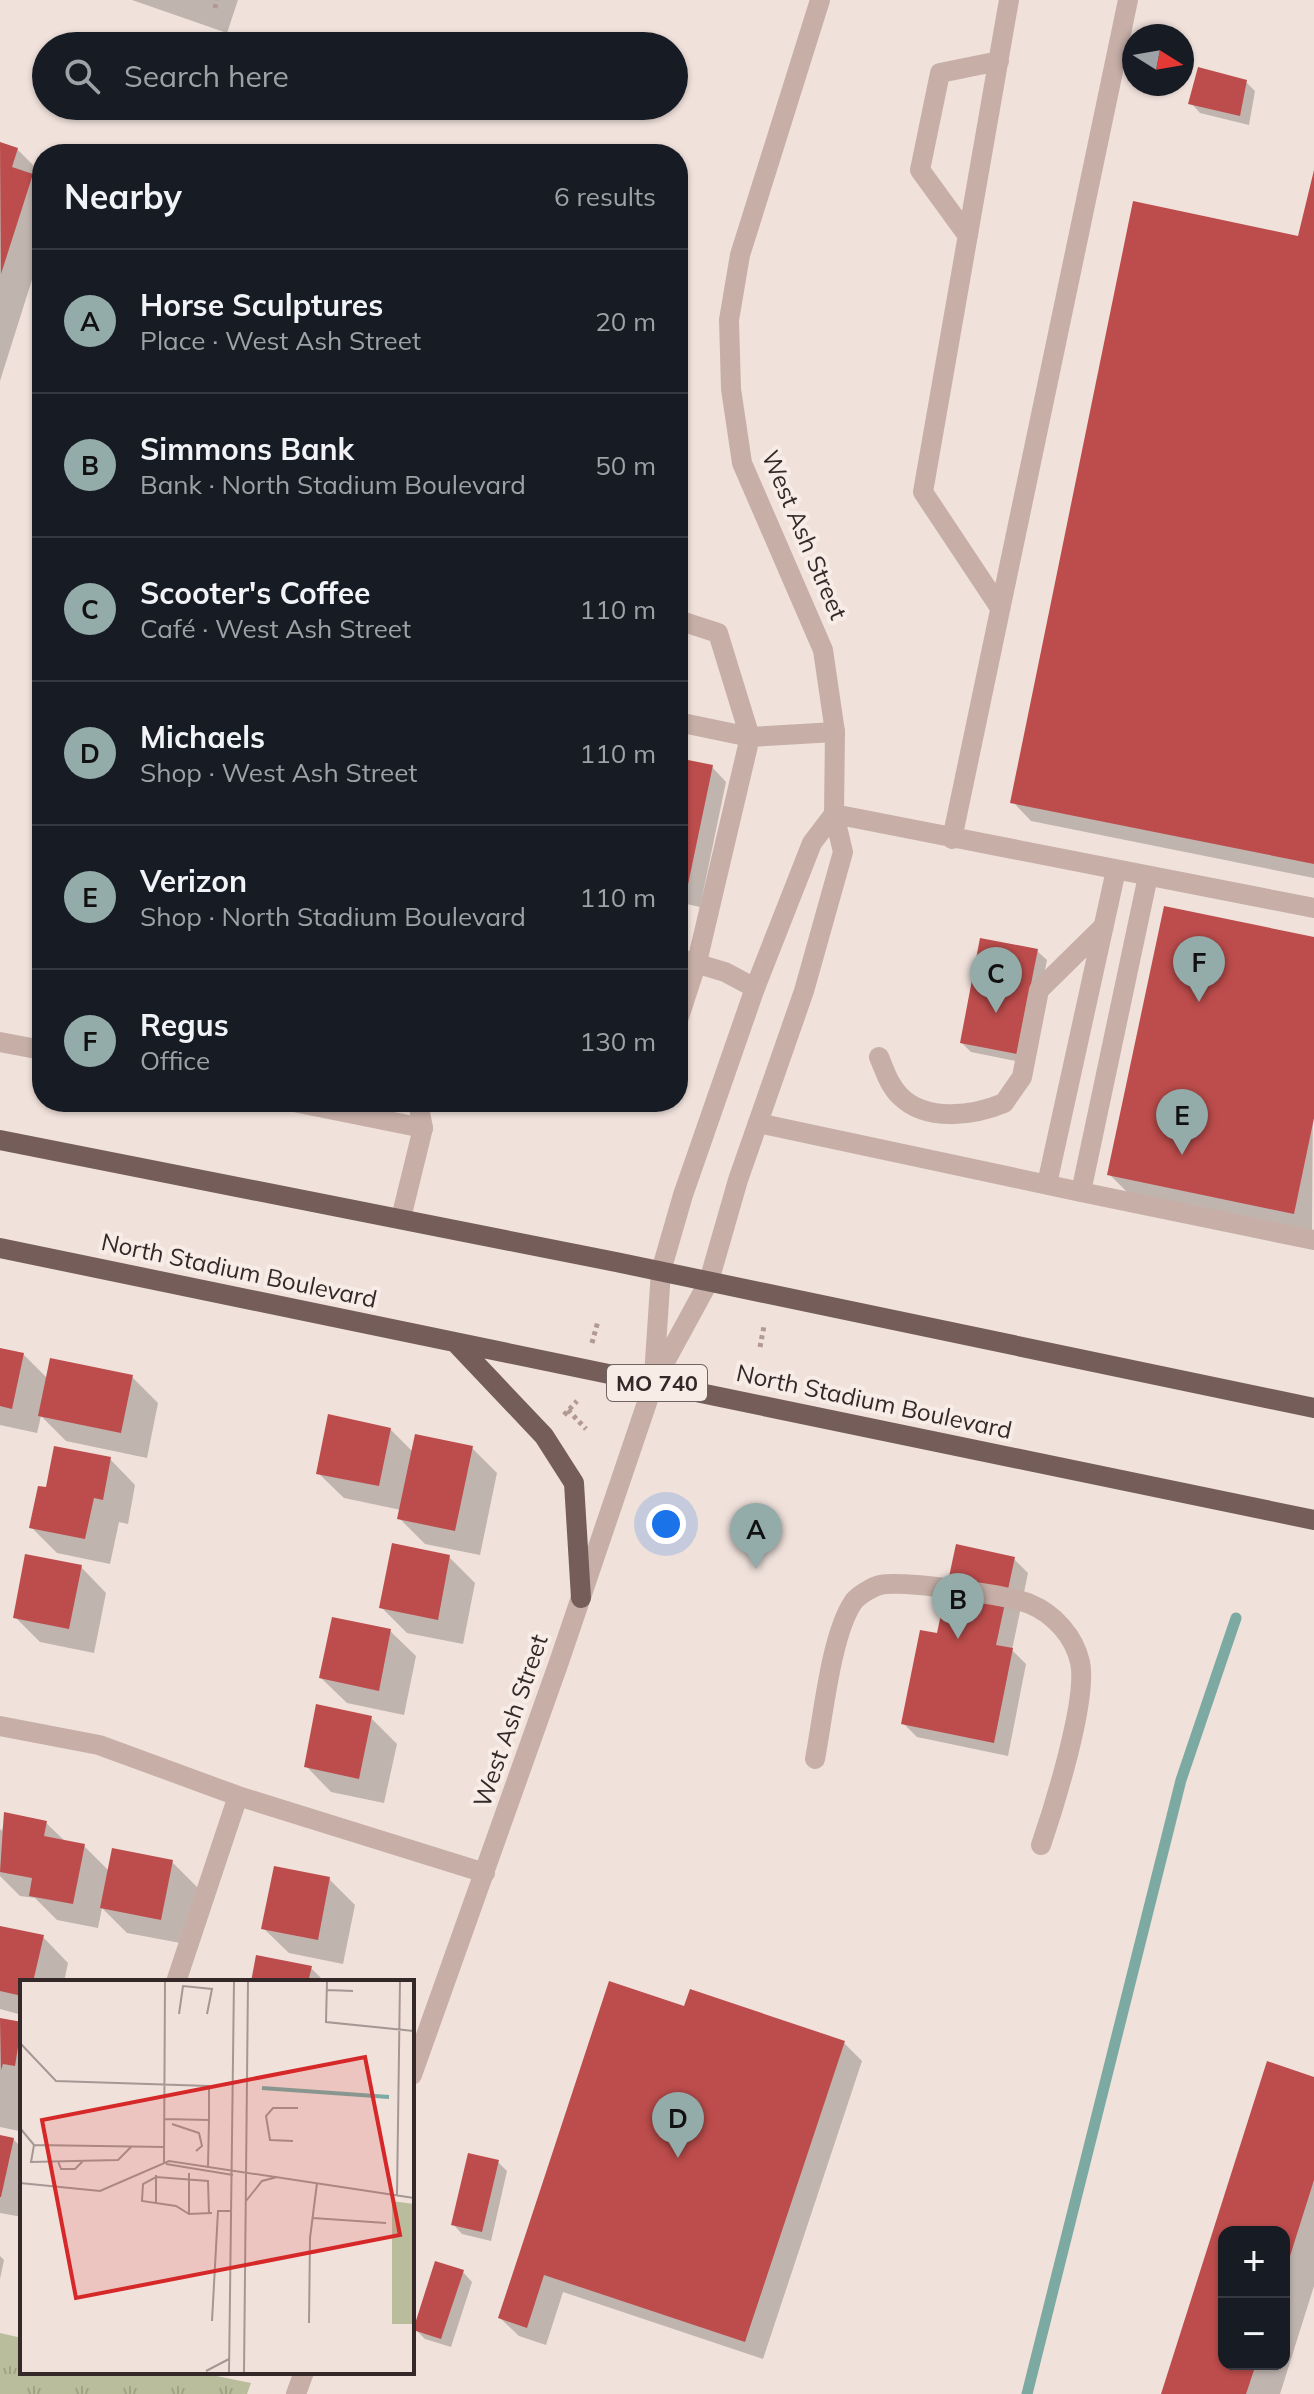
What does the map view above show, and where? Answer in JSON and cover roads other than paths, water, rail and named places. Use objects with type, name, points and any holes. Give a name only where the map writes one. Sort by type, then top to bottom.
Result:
[{"type":"main road","points":[[0,1140],[661,1271],[1314,1408]]},
{"type":"main road","name":"North Stadium Boulevard","points":[[0,1248],[1314,1520]]},
{"type":"main road","points":[[455,1342],[544,1436],[574,1483],[581,1598]]},
{"type":"street","name":"West Ash Street","points":[[414,2069],[654,1382],[709,1281],[758,1123],[804,991],[843,852],[834,814],[835,732],[823,650],[742,463],[731,389],[729,334],[740,255],[820,0]]},
{"type":"street","points":[[1000,608],[923,492],[1009,0]]},
{"type":"street","points":[[952,839],[1128,0]]},
{"type":"street","points":[[968,236],[920,170],[940,73],[999,61]]},
{"type":"street","points":[[688,622],[718,633],[750,737],[688,956]]},
{"type":"street","points":[[688,724],[750,737],[835,732]]},
{"type":"street","name":"West Ash Street","points":[[654,1382],[661,1271],[755,988],[812,843],[834,814]]},
{"type":"street","points":[[834,814],[1314,908]]},
{"type":"street","points":[[1047,1184],[1116,870]]},
{"type":"street","points":[[1081,1192],[1148,876]]},
{"type":"street","points":[[879,1057],[890,1084],[910,1104],[945,1114],[980,1112],[1004,1103],[1022,1077],[1039,990],[1104,926]]},
{"type":"street","points":[[688,960],[755,988]]},
{"type":"street","points":[[0,1042],[32,1048]]},
{"type":"street","points":[[344,1112],[423,1128]]},
{"type":"street","points":[[401,1218],[423,1128],[420,1112]]},
{"type":"street","points":[[758,1123],[1314,1240]]},
{"type":"street","points":[[815,1759],[842,1625],[856,1598],[879,1585],[928,1585],[1030,1604],[1067,1631],[1080,1664],[1075,1718],[1058,1794],[1041,1845]]},
{"type":"street","points":[[0,1726],[99,1745],[238,1796],[485,1873]]},
{"type":"street","points":[[177,1980],[238,1796]]},
{"type":"street","points":[[296,2394],[303,2374]]},
{"type":"waterway","points":[[1027,2394],[1181,1780],[1236,1618]]},
{"type":"place","name":"Regus","points":[[1199,1002]]},
{"type":"place","name":"Scooter's Coffee","points":[[996,1013]]},
{"type":"place","name":"Verizon","points":[[1182,1155]]},
{"type":"place","name":"Horse Sculptures","points":[[756,1569]]},
{"type":"place","name":"Simmons Bank","points":[[958,1639]]},
{"type":"place","name":"Michaels","points":[[678,2158]]}]
